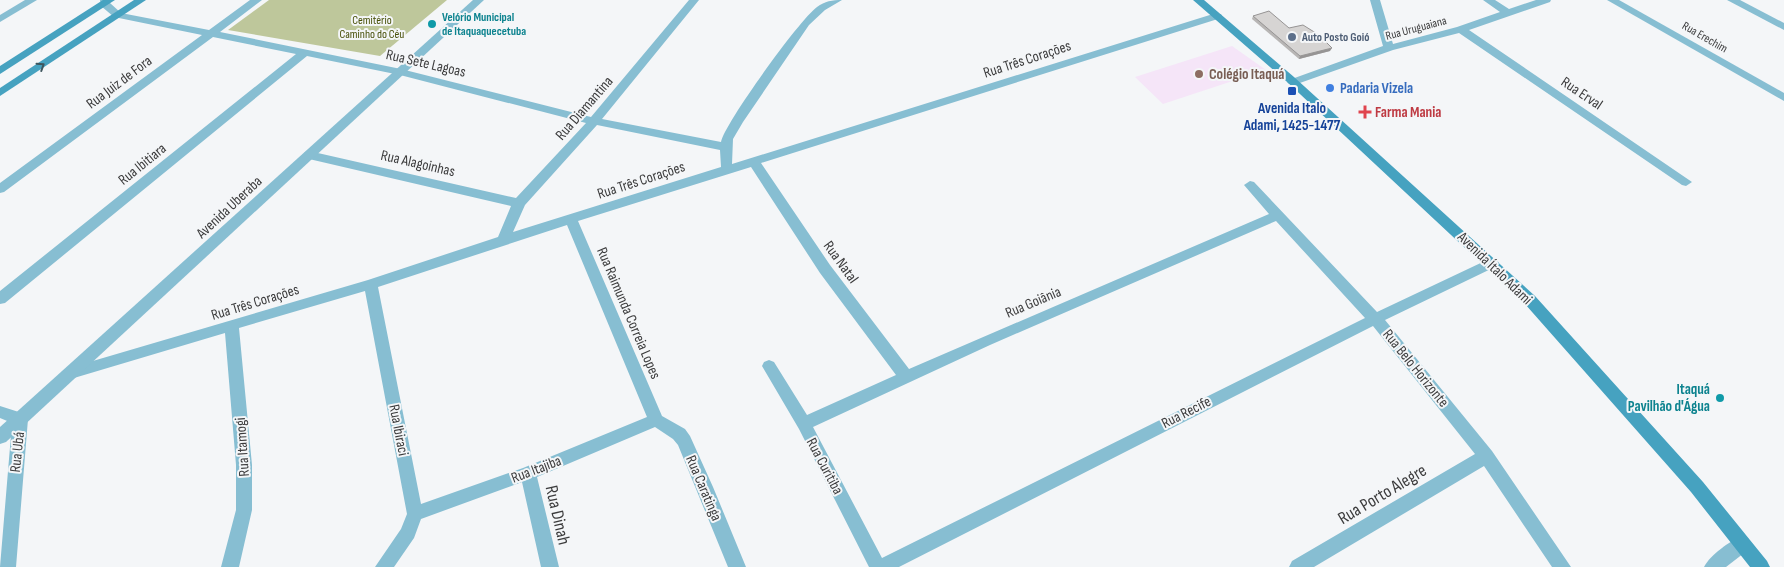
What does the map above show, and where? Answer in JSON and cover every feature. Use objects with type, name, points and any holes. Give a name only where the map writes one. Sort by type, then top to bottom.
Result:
[{"type":"main road","points":[[0,93],[141,0]]},
{"type":"main road","name":"Avenida Ítalo Adami","points":[[1198,0],[1294,82],[1530,300],[1697,487],[1761,567]]},
{"type":"main road","points":[[0,71],[107,1]]},
{"type":"main road","points":[[0,80],[15,83]]},
{"type":"street","points":[[0,19],[32,0]]},
{"type":"street","name":"Rua Juiz de Fora","points":[[0,189],[257,0]]},
{"type":"street","name":"Avenida Uberaba","points":[[0,437],[74,372],[479,0]]},
{"type":"street","points":[[727,170],[727,139],[738,121],[804,23],[821,8],[836,0]]},
{"type":"street","points":[[1375,0],[1389,48]]},
{"type":"street","points":[[1488,0],[1508,13]]},
{"type":"street","name":"Rua Uruguaiana","points":[[1294,82],[1389,48],[1461,29],[1546,0]]},
{"type":"street","name":"Rua Erechim","points":[[1612,0],[1784,98]]},
{"type":"street","points":[[1732,0],[1784,27]]},
{"type":"street","points":[[107,1],[118,15]]},
{"type":"street","name":"Rua Diamantina","points":[[503,240],[519,203],[594,121],[690,1]]},
{"type":"street","name":"Rua Sete Lagoas","points":[[118,15],[402,72],[594,121],[726,147]]},
{"type":"street","name":"Rua Três Corações","points":[[74,372],[371,284],[503,240],[1217,16]]},
{"type":"street","name":"Rua Erval","points":[[1461,29],[1686,182]]},
{"type":"street","name":"Rua Ibitiara","points":[[0,299],[304,53]]},
{"type":"street","name":"Rua Alagoinhas","points":[[309,155],[519,203]]},
{"type":"street","name":"Rua Natal","points":[[754,162],[825,270],[906,377]]},
{"type":"street","name":"Rua Belo Horizonte","points":[[1250,185],[1375,319],[1486,456],[1562,567]]},
{"type":"street","name":"Rua Goiânia","points":[[804,424],[985,340],[1278,215]]},
{"type":"street","name":"Rua Raimunda Correia Lopes","points":[[571,220],[656,420]]},
{"type":"street","name":"Rua Recife","points":[[883,567],[1375,319],[1492,263]]},
{"type":"street","name":"Rua Ibiraci","points":[[371,284],[415,514]]},
{"type":"street","name":"Rua Itamogi","points":[[230,567],[244,510],[244,465],[232,326]]},
{"type":"street","name":"Rua Curitiba","points":[[769,366],[804,424],[878,567]]},
{"type":"street","name":"Rua Ubá","points":[[0,412],[20,419],[7,567]]},
{"type":"street","name":"Rua Itajiba","points":[[415,514],[528,473],[656,420]]},
{"type":"street","name":"Rua Caratinga","points":[[656,420],[679,434],[684,441],[705,486],[737,567]]},
{"type":"street","name":"Rua Porto Alegre","points":[[1298,567],[1486,456]]},
{"type":"street","name":"Rua Dinah","points":[[528,473],[550,567]]},
{"type":"street","points":[[384,567],[408,533],[415,514]]},
{"type":"street","points":[[1713,567],[1742,544]]},
{"type":"shaded area","name":"Colégio Itaquá","points":[[1232,46],[1266,70],[1163,104],[1135,77]]},
{"type":"green space","name":"Cemitério Caminho do Céu","points":[[269,0],[447,0],[380,56],[228,30]]},
{"type":"building","name":"Auto Posto Goió","points":[[1269,11],[1289,28],[1303,25],[1319,35],[1332,48],[1300,56],[1253,16]]},
{"type":"place","name":"Velório Municipal de Itaquaquecetuba","points":[[432,24]]},
{"type":"place","name":"Auto Posto Goió","points":[[1292,37]]},
{"type":"place","name":"Colégio Itaquá","points":[[1199,74]]},
{"type":"place","name":"Padaria Vizela","points":[[1330,88]]},
{"type":"place","name":"Avenida Italo Adami, 1425-1477","points":[[1292,91]]},
{"type":"place","name":"Farma Mania","points":[[1365,112]]},
{"type":"place","name":"Itaquá Pavilhão d'Água","points":[[1720,398]]}]
